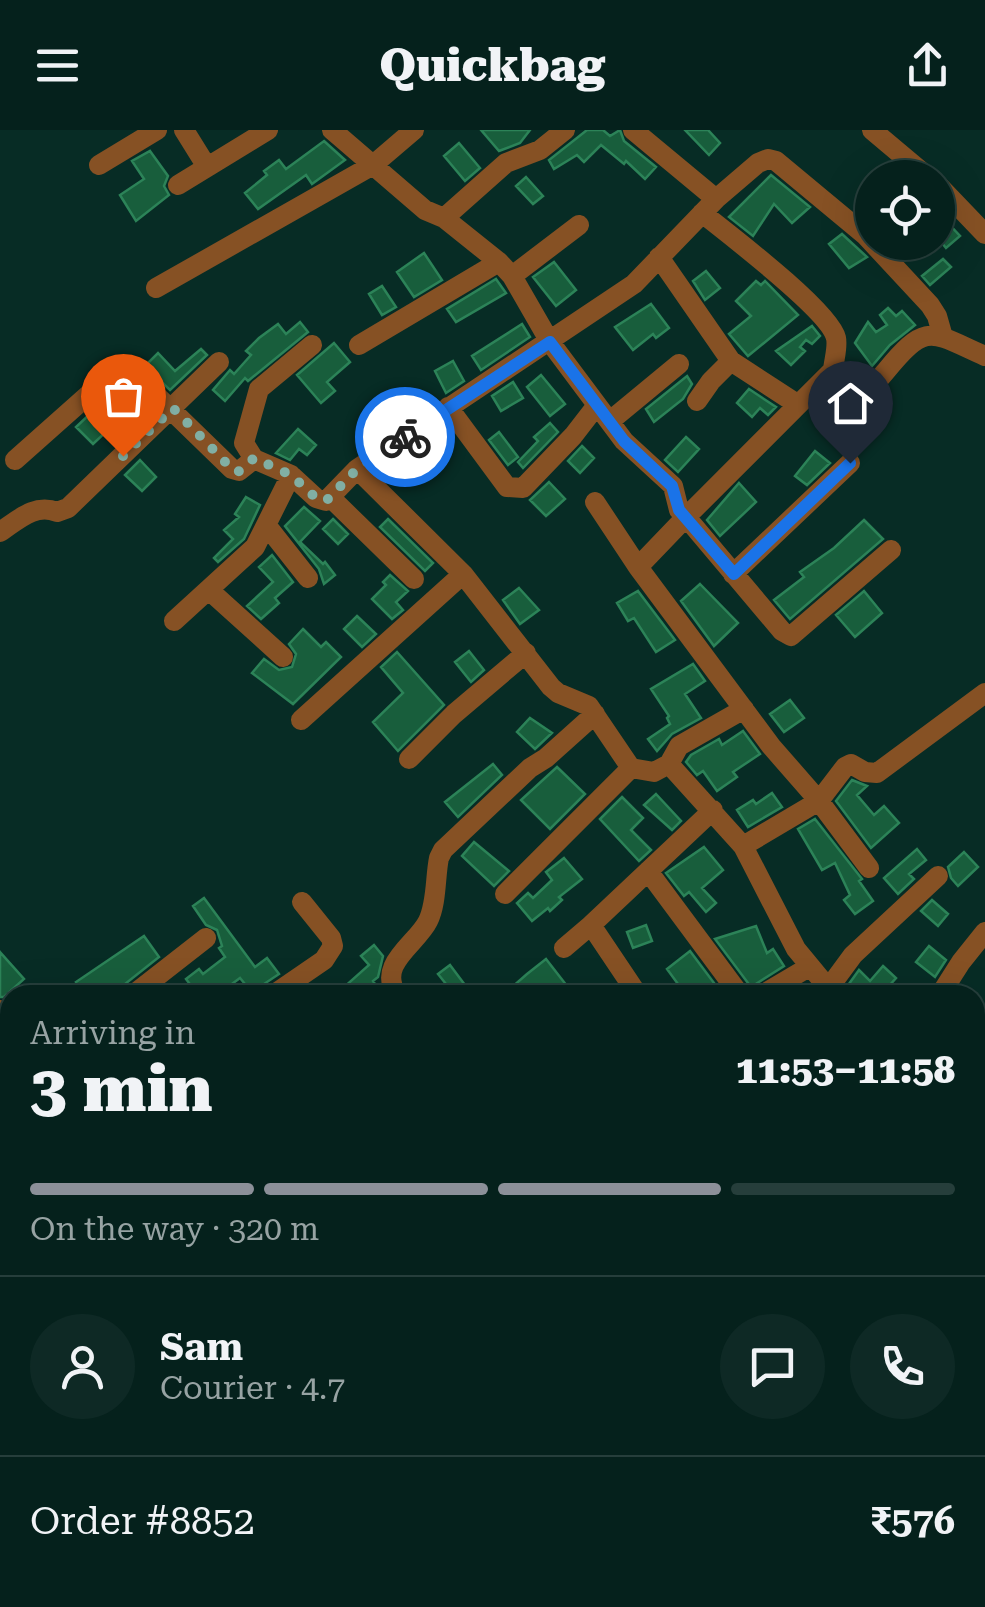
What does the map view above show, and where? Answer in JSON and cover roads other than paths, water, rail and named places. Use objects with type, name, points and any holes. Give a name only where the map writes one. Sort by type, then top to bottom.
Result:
[{"type":"street","points":[[99,165],[156,130]]},
{"type":"street","points":[[184,130],[207,167]]},
{"type":"street","points":[[178,185],[268,130]]},
{"type":"street","points":[[332,130],[425,210],[444,218],[505,269],[550,342],[624,441],[672,486],[679,510],[782,631],[792,636],[890,550]]},
{"type":"street","points":[[156,288],[374,165],[414,130]]},
{"type":"street","points":[[444,218],[506,163],[540,150],[565,130]]},
{"type":"street","points":[[633,130],[792,287],[828,325],[836,342],[833,370],[638,567]]},
{"type":"street","points":[[872,130],[908,160]]},
{"type":"street","points":[[312,345],[259,390],[244,443],[254,458],[291,475],[316,498],[326,501],[357,469],[634,284],[709,206],[758,163],[768,159],[776,161],[865,235],[930,305],[943,337]]},
{"type":"street","points":[[955,203],[985,234]]},
{"type":"street","points":[[358,345],[505,269],[579,225]]},
{"type":"street","points":[[659,257],[731,361],[797,404]]},
{"type":"street","points":[[833,370],[864,391],[874,386],[920,335],[943,337],[985,356]]},
{"type":"street","points":[[697,401],[731,361]]},
{"type":"street","points":[[0,532],[37,510],[57,512],[68,508],[218,362]]},
{"type":"street","points":[[448,407],[513,490],[523,488],[573,436],[604,412],[679,364]]},
{"type":"street","points":[[16,460],[120,368],[133,370],[232,469],[238,472],[254,458]]},
{"type":"street","points":[[734,574],[850,463]]},
{"type":"street","points":[[357,469],[464,574],[558,693],[581,700],[595,714],[631,768],[654,772],[669,764],[679,746],[744,709]]},
{"type":"street","points":[[174,621],[255,547],[291,475]]},
{"type":"street","points":[[330,498],[414,579]]},
{"type":"street","points":[[595,502],[638,567],[744,709],[869,868]]},
{"type":"street","points":[[266,526],[308,578]]},
{"type":"street","points":[[301,720],[464,574]]},
{"type":"street","points":[[210,591],[283,657]]},
{"type":"street","points":[[410,759],[454,714],[526,654]]},
{"type":"street","points":[[743,846],[818,801],[844,767],[851,764],[877,773],[985,693]]},
{"type":"street","points":[[393,985],[392,972],[404,947],[430,918],[443,850],[530,768],[595,714]]},
{"type":"street","points":[[669,764],[743,846],[785,930],[825,985]]},
{"type":"street","points":[[505,894],[631,768]]},
{"type":"street","points":[[564,948],[713,810]]},
{"type":"street","points":[[648,871],[733,985]]},
{"type":"street","points":[[835,985],[854,955],[938,876]]},
{"type":"street","points":[[288,985],[324,960],[333,946],[302,902]]},
{"type":"street","points":[[591,925],[631,985]]},
{"type":"street","points":[[947,985],[985,932]]},
{"type":"street","points":[[146,985],[206,938]]},
{"type":"street","points":[[779,985],[809,967]]}]
